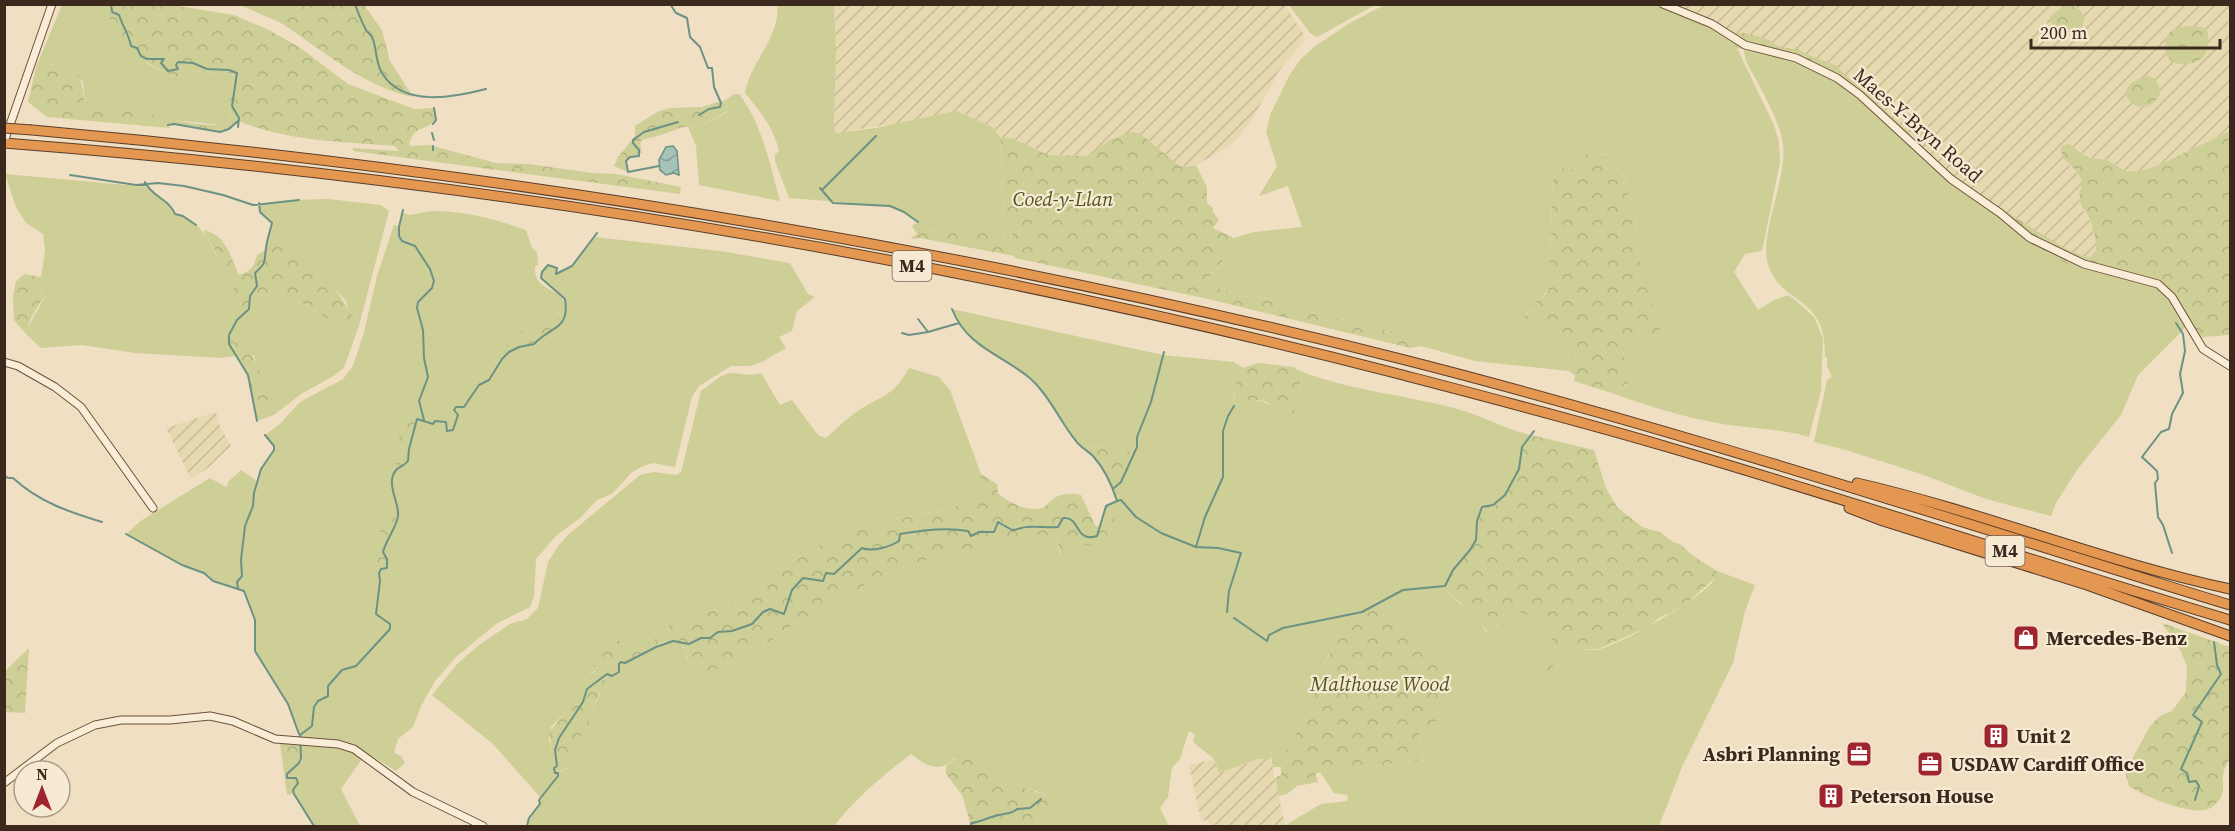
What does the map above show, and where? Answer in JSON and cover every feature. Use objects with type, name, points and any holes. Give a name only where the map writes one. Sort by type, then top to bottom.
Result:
[{"type":"highway","name":"M4","points":[[4,128],[238,150],[600,196],[834,236],[1136,297],[1395,358],[1696,440],[2230,604]]},
{"type":"highway","name":"M4","points":[[4,142],[237,164],[439,189],[701,228],[925,268],[1154,315],[1380,369],[1657,444],[2230,620]]},
{"type":"highway","points":[[1784,467],[1896,492],[2052,541],[2230,589]]},
{"type":"highway","points":[[1779,481],[1883,521],[2087,585],[2230,636]]},
{"type":"street","points":[[4,142],[52,4]]},
{"type":"street","name":"Maes-Y-Bryn Road","points":[[1663,4],[1712,24],[1745,45],[1796,58],[1837,78],[1860,95],[1951,179],[2000,213],[2030,238],[2084,264],[2158,284],[2172,297],[2203,349],[2230,366]]},
{"type":"street","points":[[4,362],[18,366],[55,387],[81,407],[153,508]]},
{"type":"street","points":[[4,783],[48,748],[95,725],[121,720],[170,720],[210,716],[221,717],[276,739],[338,744],[354,748],[413,792],[483,826]]},
{"type":"shaded area","points":[[834,5],[1284,5],[1303,32],[1304,41],[1279,71],[1254,116],[1239,137],[1228,147],[1196,165],[1186,167],[1180,166],[1139,133],[1110,140],[1093,156],[1048,155],[1014,139],[1003,139],[992,127],[891,124],[836,133],[834,125],[836,51]]},
{"type":"shaded area","points":[[1668,5],[2230,5],[2230,131],[2159,165],[2140,171],[2126,171],[2107,160],[2089,158],[2075,147],[2067,163],[2079,174],[2083,182],[2079,197],[2080,205],[2093,226],[2096,245],[2096,250],[2084,264],[2044,246],[1745,45],[1717,23]]},
{"type":"shaded area","points":[[216,412],[220,427],[231,446],[209,467],[191,479],[166,428]]},
{"type":"shaded area","points":[[1214,759],[1219,773],[1258,759],[1271,759],[1285,826],[1210,826],[1207,820],[1201,821],[1189,765]]},
{"type":"green space","points":[[62,5],[104,5],[109,19],[148,64],[174,77],[191,71],[233,74],[229,101],[232,123],[221,125],[165,119],[132,110],[85,103],[83,82],[66,62],[36,67]]},
{"type":"green space","points":[[104,5],[172,5],[234,15],[269,30],[299,47],[348,84],[414,109],[434,108],[436,120],[416,132],[409,146],[429,145],[496,163],[529,164],[616,174],[681,187],[680,194],[353,151],[353,148],[399,151],[395,146],[295,137],[239,121],[229,129],[220,132],[174,124],[168,125],[169,128],[47,117],[28,102],[36,67],[66,62],[78,75],[85,103],[194,124],[232,123],[229,100],[233,74],[191,71],[175,77],[162,71],[140,57],[122,40]]},
{"type":"green space","points":[[240,5],[300,5],[292,14],[281,20],[281,23]]},
{"type":"green space","points":[[300,5],[364,5],[382,30],[390,61],[413,97],[395,92],[361,76],[281,23],[281,20],[292,14]]},
{"type":"green space","points":[[777,5],[834,5],[836,51],[834,125],[836,133],[875,128],[956,111],[992,127],[1000,137],[1004,214],[1012,227],[1012,238],[918,222],[890,206],[789,198],[775,161],[775,155],[779,151],[774,135],[761,113],[745,93],[774,28]]},
{"type":"green space","points":[[1289,5],[1375,5],[1317,37],[1310,33]]},
{"type":"green space","points":[[1384,5],[1657,5],[1714,30],[1735,44],[1774,125],[1779,142],[1780,162],[1762,251],[1745,254],[1734,272],[1758,310],[1788,295],[1814,317],[1823,338],[1821,391],[1809,437],[1705,420],[1611,393],[1627,385],[1623,356],[1626,343],[1642,333],[1661,338],[1653,302],[1648,292],[1648,279],[1638,257],[1636,216],[1626,186],[1622,162],[1598,152],[1576,161],[1573,170],[1553,171],[1549,289],[1524,317],[1565,333],[1577,343],[1569,371],[1475,361],[1421,346],[1407,335],[1284,305],[1269,298],[1241,296],[1207,284],[1230,251],[1234,238],[1254,232],[1302,227],[1288,186],[1259,196],[1277,166],[1266,132],[1270,115],[1289,76],[1300,60],[1314,47],[1350,23]]},
{"type":"green space","points":[[2070,5],[2079,9],[2084,16],[2083,27],[2068,31],[2052,26],[2050,18],[2052,15],[2059,9]]},
{"type":"green space","points":[[2203,27],[2208,32],[2206,54],[2189,64],[2173,62],[2166,52],[2165,43],[2168,35],[2175,29]]},
{"type":"green space","points":[[1739,33],[1769,40],[1784,48],[1798,49],[1835,65],[1910,133],[1913,140],[1861,99],[1819,72],[1787,59],[1737,48],[1732,41],[1733,37]]},
{"type":"green space","points":[[1745,45],[1776,52],[1837,78],[1951,179],[2030,238],[2158,284],[2188,325],[2138,375],[2121,415],[2077,470],[2056,503],[2051,516],[1986,499],[1921,474],[1814,442],[1827,380],[1832,377],[1827,366],[1824,336],[1819,322],[1811,311],[1774,278],[1768,264],[1767,238],[1781,174],[1783,145],[1778,124],[1746,61]]},
{"type":"green space","points":[[2147,76],[2154,78],[2160,91],[2157,99],[2150,105],[2142,107],[2129,101],[2127,94],[2128,88],[2134,81]]},
{"type":"green space","points":[[734,94],[739,94],[754,118],[769,159],[780,201],[699,185],[696,146],[688,127],[702,126],[727,112],[726,100]]},
{"type":"green space","points":[[726,100],[727,111],[702,126],[683,127],[642,140],[640,143],[642,153],[626,161],[628,172],[614,166],[618,157],[635,136],[635,126],[657,112],[670,108],[701,107]]},
{"type":"green space","points":[[2230,131],[2230,335],[2203,337],[2194,334],[2172,297],[2159,284],[2080,270],[2025,240],[1999,217],[2000,213],[2005,211],[2068,250],[2089,258],[2096,250],[2094,231],[2080,202],[2081,178],[2063,157],[2061,149],[2063,145],[2069,144],[2089,158],[2107,160],[2126,171],[2140,171],[2159,165]]},
{"type":"green space","name":"Coed-y-Llan","points":[[1131,132],[1139,133],[1180,166],[1196,165],[1207,187],[1207,203],[1213,208],[1219,220],[1213,228],[1234,238],[1230,251],[1213,272],[1207,284],[1241,296],[1269,298],[1284,305],[1407,335],[1421,346],[1410,348],[1208,299],[1014,256],[920,238],[910,239],[917,234],[912,226],[919,221],[1012,238],[1012,227],[1004,214],[1000,137],[1014,139],[1048,155],[1093,156],[1093,152],[1110,140]]},
{"type":"green space","points":[[1597,152],[1622,162],[1626,186],[1636,216],[1638,257],[1648,279],[1648,292],[1653,302],[1662,339],[1642,333],[1626,343],[1623,356],[1632,369],[1632,378],[1611,393],[1574,381],[1575,375],[1569,371],[1576,343],[1565,333],[1523,317],[1549,289],[1553,171],[1567,168],[1573,170],[1576,161],[1590,153]]},
{"type":"green space","points":[[5,174],[148,187],[167,202],[175,214],[194,223],[201,230],[233,286],[240,303],[247,311],[252,293],[290,299],[306,305],[355,337],[344,368],[301,394],[274,415],[254,356],[233,352],[236,356],[220,358],[135,353],[82,345],[41,348],[27,335],[27,329],[48,291],[43,291],[40,285],[45,250],[43,234],[26,223],[16,207]]},
{"type":"green space","points":[[328,199],[381,205],[389,211],[360,322],[349,311],[346,301],[333,286],[269,237],[272,224],[260,212],[260,205],[288,200]]},
{"type":"green space","points":[[432,211],[457,212],[492,219],[526,230],[532,248],[537,252],[538,265],[535,266],[535,273],[537,279],[557,293],[565,306],[562,295],[541,278],[542,272],[548,265],[557,268],[557,274],[572,266],[594,237],[720,251],[790,263],[808,294],[815,297],[797,311],[792,331],[779,337],[786,348],[750,366],[731,366],[699,386],[692,397],[675,467],[653,463],[641,467],[631,473],[612,494],[597,500],[580,518],[557,535],[536,559],[534,596],[530,607],[496,624],[456,657],[435,681],[421,706],[413,727],[398,739],[394,753],[401,756],[405,763],[396,771],[348,742],[334,739],[300,738],[288,704],[255,651],[255,620],[244,591],[213,581],[204,573],[182,565],[126,534],[142,520],[210,478],[226,487],[241,470],[258,482],[261,469],[274,450],[274,445],[265,435],[280,424],[300,402],[343,379],[353,366],[364,332],[377,276],[394,225],[399,226],[402,213],[410,215]],"holes":[[[545,322],[536,342],[514,349],[507,354],[518,333]],[[419,402],[423,420],[417,419],[408,461],[397,469],[398,454]]]},
{"type":"green space","points":[[203,230],[211,232],[222,241],[239,275],[255,263],[257,255],[265,250],[269,237],[278,242],[331,284],[360,322],[355,337],[306,305],[290,299],[253,293],[247,311],[244,309],[235,300],[234,288],[228,281]]},
{"type":"green space","points":[[25,274],[41,277],[41,288],[43,291],[49,291],[32,318],[27,335],[14,320],[13,296],[16,281]]},
{"type":"green space","points":[[952,309],[1163,355],[1234,362],[1243,368],[1238,378],[1234,406],[1258,401],[1279,410],[1301,400],[1300,371],[1359,388],[1461,410],[1531,435],[1522,447],[1519,469],[1505,495],[1477,521],[1476,540],[1453,570],[1445,586],[1441,587],[1476,617],[1486,632],[1516,610],[1555,630],[1549,649],[1541,660],[1552,676],[1553,661],[1565,651],[1600,649],[1643,629],[1678,609],[1706,588],[1714,580],[1717,571],[1755,585],[1745,611],[1733,663],[1682,767],[1659,826],[1284,826],[1321,804],[1347,801],[1348,795],[1334,793],[1320,772],[1423,760],[1419,728],[1431,725],[1451,689],[1433,650],[1378,604],[1362,612],[1347,614],[1340,635],[1324,663],[1304,721],[1287,749],[1271,754],[1271,759],[1258,759],[1219,773],[1214,759],[1193,742],[1195,735],[1189,731],[1180,759],[1172,768],[1168,797],[1160,808],[1169,826],[1053,826],[1048,815],[1048,795],[1020,786],[1007,779],[988,763],[955,758],[938,767],[927,765],[911,754],[870,788],[834,826],[527,826],[541,798],[493,744],[432,695],[457,664],[479,645],[510,624],[527,619],[538,608],[548,562],[569,534],[640,475],[654,472],[677,475],[681,472],[701,391],[723,375],[761,373],[780,405],[792,400],[818,435],[826,438],[855,413],[897,386],[909,368],[939,377],[950,390],[981,474],[978,489],[971,502],[845,531],[837,541],[824,543],[759,580],[730,603],[709,611],[668,621],[670,633],[631,649],[623,643],[588,663],[599,667],[583,681],[565,713],[551,727],[549,739],[557,773],[572,766],[580,738],[589,726],[591,711],[600,695],[604,676],[621,662],[662,645],[667,640],[672,639],[686,649],[686,659],[750,656],[788,628],[891,571],[964,550],[966,554],[982,541],[998,536],[1020,537],[1039,546],[1057,537],[1060,556],[1102,523],[1106,506],[1117,501],[1114,489],[1121,482],[1134,453],[1108,446],[1083,447],[1077,443],[1064,422],[1028,376],[979,346],[959,323]]},
{"type":"green space","points":[[565,317],[559,325],[534,344],[519,347],[507,355],[507,345],[518,334],[533,326]]},
{"type":"green space","points":[[229,341],[248,350],[254,359],[260,370],[274,415],[257,421],[248,375],[233,352]]},
{"type":"green space","points":[[1258,363],[1293,367],[1300,371],[1301,400],[1293,414],[1258,400],[1234,406],[1235,384],[1243,368]]},
{"type":"green space","points":[[419,401],[424,420],[417,419],[408,461],[394,474],[398,454],[395,446],[411,409]]},
{"type":"green space","points":[[1531,435],[1594,450],[1606,488],[1617,507],[1642,527],[1660,532],[1717,571],[1714,579],[1683,606],[1659,618],[1648,627],[1598,649],[1567,650],[1553,661],[1553,677],[1538,667],[1549,649],[1555,630],[1516,610],[1500,621],[1490,634],[1461,603],[1440,586],[1445,586],[1453,570],[1476,540],[1477,521],[1482,507],[1493,505],[1505,495],[1519,469],[1522,447]]},
{"type":"green space","points":[[1108,446],[1135,453],[1121,482],[1114,489],[1094,457],[1083,447]]},
{"type":"green space","points":[[981,474],[997,484],[998,493],[1025,508],[1042,508],[1056,497],[1063,495],[1081,495],[1098,527],[1102,523],[1107,507],[1112,503],[1121,500],[1131,510],[1117,514],[1103,543],[1093,546],[1083,544],[1061,558],[1057,537],[1039,546],[1020,537],[998,536],[982,541],[966,554],[964,550],[891,571],[788,628],[750,656],[702,676],[690,664],[683,646],[673,645],[672,639],[662,643],[625,663],[621,662],[619,672],[612,676],[607,674],[604,676],[605,683],[591,711],[589,726],[580,738],[572,766],[555,773],[549,732],[565,713],[583,681],[599,668],[588,664],[606,642],[619,641],[631,649],[670,633],[668,621],[709,611],[730,603],[759,580],[824,543],[836,541],[845,531],[971,502],[978,489]]},
{"type":"green space","points":[[393,490],[400,508],[385,541],[383,552],[387,559],[387,568],[381,569],[379,573],[378,540],[392,507]]},
{"type":"green space","name":"Malthouse Wood","points":[[1378,604],[1433,650],[1451,689],[1437,720],[1431,725],[1419,728],[1423,760],[1320,772],[1315,774],[1318,782],[1297,786],[1287,794],[1279,796],[1275,778],[1281,775],[1281,767],[1273,767],[1271,754],[1287,749],[1304,721],[1316,678],[1340,635],[1347,614],[1362,612]]},
{"type":"green space","points":[[2162,623],[2230,647],[2230,758],[2224,771],[2223,792],[2220,799],[2205,810],[2177,807],[2144,795],[2129,786],[2125,772],[2150,726],[2160,716],[2172,711],[2186,692],[2187,667],[2181,652]]},
{"type":"green space","points":[[29,648],[25,713],[5,712],[5,671]]},
{"type":"green space","points":[[280,743],[300,745],[300,759],[287,774],[287,778],[296,778],[298,783],[293,790],[294,794],[287,795]]},
{"type":"green space","points":[[300,745],[340,747],[362,759],[341,789],[360,826],[314,826],[294,794],[293,778],[287,778],[287,774],[301,758]]},
{"type":"green space","points":[[981,751],[994,768],[1010,780],[1048,795],[1048,815],[1053,826],[971,826],[962,795],[946,774],[946,766],[962,754]]},
{"type":"water","points":[[673,146],[677,151],[679,175],[674,173],[666,175],[660,170],[659,160],[666,147]]},
{"type":"waterway","points":[[111,4],[112,12],[119,15],[131,46],[137,48],[141,56],[147,59],[164,59],[161,63],[168,71],[178,69],[176,65],[178,62],[237,73],[232,106],[239,118],[238,127]]},
{"type":"waterway","points":[[355,4],[366,30],[374,41],[380,69],[391,84],[416,96],[430,97],[460,95],[486,89]]},
{"type":"waterway","points":[[670,4],[676,13],[687,18],[690,37],[700,47],[708,68],[712,68],[714,87],[721,103],[720,107],[709,109],[699,115]]},
{"type":"waterway","points":[[433,124],[436,120],[434,108]]},
{"type":"waterway","points":[[168,125],[220,132],[229,129],[238,121]]},
{"type":"waterway","points":[[659,166],[628,172],[626,161],[630,157],[639,156],[639,150],[633,140],[644,132],[678,122]]},
{"type":"waterway","points":[[432,133],[434,140]]},
{"type":"waterway","points":[[822,190],[876,136]]},
{"type":"waterway","points":[[70,175],[136,185],[158,183],[184,186],[253,205],[299,200]]},
{"type":"waterway","points":[[145,182],[175,214],[183,216],[196,225]]},
{"type":"waterway","points":[[820,188],[833,203],[890,206],[918,222]]},
{"type":"waterway","points":[[257,421],[248,375],[229,344],[229,335],[237,320],[249,309],[250,296],[257,286],[255,273],[264,262],[272,223],[260,212],[259,203]]},
{"type":"waterway","points":[[403,210],[399,236],[402,241],[415,246],[430,269],[434,281],[432,288],[418,302],[417,308],[423,330],[424,358],[428,377],[419,401],[424,420]]},
{"type":"waterway","points":[[314,826],[294,794],[293,790],[298,783],[296,778],[287,778],[287,774],[299,763],[301,758],[300,735],[312,726],[314,707],[318,701],[328,696],[328,686],[342,670],[356,666],[390,629],[390,624],[376,614],[379,573],[381,569],[387,568],[387,559],[383,552],[398,516],[392,486],[393,474],[408,461],[417,419],[433,424],[435,421],[446,422],[447,431],[453,430],[458,415],[454,410],[456,407],[464,407],[479,385],[489,380],[509,352],[534,344],[562,322],[565,317],[565,299],[541,278],[542,272],[548,265],[557,268],[556,274],[572,266],[597,233]]},
{"type":"waterway","points":[[527,826],[529,818],[540,804],[539,800],[558,776],[554,768],[557,766],[555,750],[559,738],[583,702],[587,689],[607,674],[612,676],[619,672],[621,662],[625,663],[673,641],[689,644],[701,638],[710,638],[718,632],[732,631],[752,624],[763,612],[770,609],[784,614],[792,590],[803,578],[823,581],[826,573],[834,574],[862,548],[876,549],[891,545],[899,541],[900,534],[951,529],[968,531],[971,536],[979,532],[994,532],[998,522],[1014,530],[1025,527],[1058,527],[1063,518],[1069,518],[1085,536],[1097,536],[1106,506],[1117,501],[1101,466],[1070,433],[1034,382],[974,340],[965,331],[952,309]]},
{"type":"waterway","points":[[918,319],[928,332],[959,323]]},
{"type":"waterway","points":[[2172,553],[2158,517],[2155,483],[2158,479],[2157,471],[2142,457],[2161,432],[2169,429],[2172,414],[2183,393],[2180,374],[2185,351],[2183,334],[2176,323]]},
{"type":"waterway","points":[[902,333],[909,335],[928,332]]},
{"type":"waterway","points":[[1114,488],[1121,482],[1137,447],[1137,437],[1151,402],[1164,352]]},
{"type":"waterway","points":[[1196,547],[1205,517],[1223,477],[1223,431],[1234,406]]},
{"type":"waterway","points":[[1234,618],[1267,641],[1269,635],[1283,628],[1362,612],[1403,590],[1445,586],[1453,570],[1476,540],[1477,521],[1482,507],[1493,505],[1505,495],[1519,469],[1522,447],[1534,431]]},
{"type":"waterway","points":[[238,588],[237,582],[242,576],[241,560],[245,526],[253,506],[261,469],[274,450],[274,446],[265,435]]},
{"type":"waterway","points":[[4,475],[13,478],[33,494],[55,505],[102,522]]},
{"type":"waterway","points":[[1117,501],[1121,500],[1136,517],[1161,533],[1196,547],[1218,548],[1241,553],[1229,591],[1227,612]]},
{"type":"waterway","points":[[126,534],[182,565],[204,573],[213,581],[244,591],[255,620],[255,651],[288,704],[299,734]]},
{"type":"waterway","points":[[2195,800],[2199,786],[2196,781],[2189,782],[2187,773],[2181,769],[2202,722],[2193,715],[2221,674],[2217,665],[2214,642]]},
{"type":"waterway","points":[[971,826],[971,823],[1017,809],[1030,808],[1041,799]]},
{"type":"place","name":"Mercedes-Benz","points":[[2026,638]]},
{"type":"place","name":"Unit 2","points":[[1996,736]]},
{"type":"place","name":"Asbri Planning","points":[[1859,754]]},
{"type":"place","name":"USDAW Cardiff Office","points":[[1930,764]]},
{"type":"place","name":"Peterson House","points":[[1831,796]]}]
